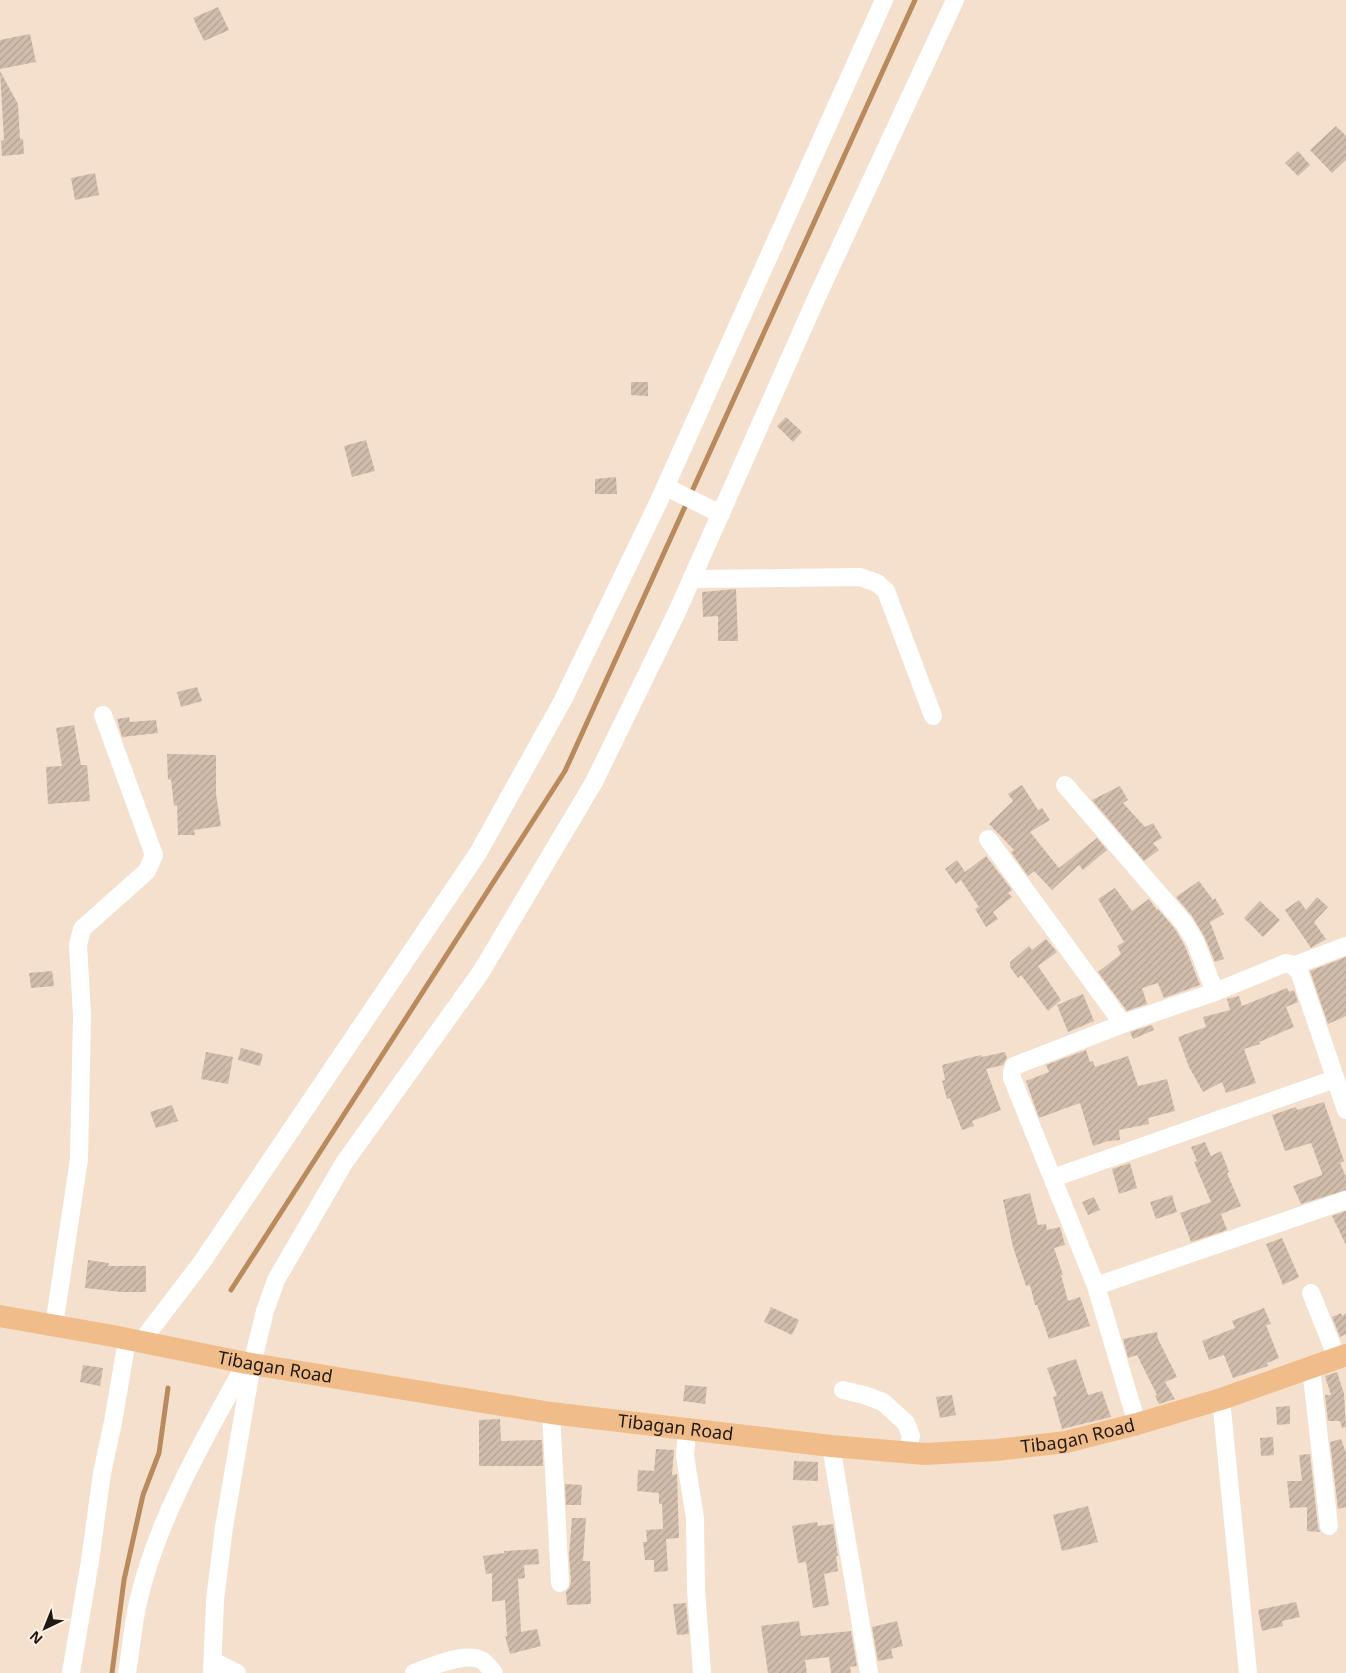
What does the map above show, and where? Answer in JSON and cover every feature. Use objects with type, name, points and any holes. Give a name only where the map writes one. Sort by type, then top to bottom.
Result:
[{"type":"main road","name":"Tibagan Road","points":[[0,1316],[249,1364],[552,1413],[831,1446],[925,1454],[996,1450],[1066,1442],[1138,1424],[1221,1399],[1342,1357]]},
{"type":"street","points":[[71,1673],[90,1561],[102,1473],[134,1341],[202,1262],[478,853],[563,700],[670,489],[884,0]]},
{"type":"street","points":[[237,1673],[212,1667],[215,1600],[224,1527],[249,1364],[276,1280],[344,1164],[481,972],[594,782],[692,579],[716,511],[955,0]]},
{"type":"street","points":[[670,489],[716,511]]},
{"type":"street","points":[[692,579],[860,577],[877,584],[886,591],[933,716]]},
{"type":"street","points":[[54,1326],[79,1159],[82,1015],[78,945],[82,930],[147,871],[154,855],[103,715]]},
{"type":"street","points":[[1065,786],[1184,923],[1195,941],[1215,992]]},
{"type":"street","points":[[988,839],[1123,1024]]},
{"type":"street","points":[[1293,966],[1346,946]]},
{"type":"street","points":[[1138,1424],[1096,1286],[1012,1078],[1012,1069],[1014,1066],[1123,1024],[1215,992],[1286,964],[1293,966],[1299,971],[1346,1110]]},
{"type":"street","points":[[1053,1178],[1335,1080]]},
{"type":"street","points":[[1096,1286],[1346,1200]]},
{"type":"street","points":[[1311,1292],[1342,1357]]},
{"type":"street","points":[[127,1673],[138,1603],[147,1570],[164,1526],[184,1479],[206,1435],[249,1364]]},
{"type":"street","points":[[1312,1368],[1329,1526]]},
{"type":"street","points":[[842,1390],[883,1402],[906,1423],[912,1436],[908,1453]]},
{"type":"street","points":[[1221,1399],[1248,1673]]},
{"type":"street","points":[[552,1413],[560,1583]]},
{"type":"street","points":[[687,1429],[685,1456],[695,1518],[696,1589],[702,1673]]},
{"type":"street","points":[[831,1446],[868,1673]]},
{"type":"street","points":[[414,1673],[437,1664],[466,1657],[482,1660],[494,1673]]},
{"type":"building","points":[[218,7],[229,30],[204,41],[193,18]]},
{"type":"building","points":[[30,34],[36,62],[0,69],[0,40]]},
{"type":"building","points":[[0,71],[18,104],[20,139],[23,139],[24,154],[2,156],[1,141],[4,140]]},
{"type":"building","points":[[1336,126],[1346,136],[1346,160],[1332,173],[1310,150]]},
{"type":"building","points":[[1298,151],[1310,165],[1298,176],[1285,163]]},
{"type":"building","points":[[95,173],[99,195],[75,200],[71,178]]},
{"type":"building","points":[[631,382],[648,382],[648,396],[631,395]]},
{"type":"building","points":[[786,417],[802,432],[793,442],[777,426]]},
{"type":"building","points":[[366,440],[375,471],[352,477],[344,446]]},
{"type":"building","points":[[616,477],[617,494],[595,494],[595,479]]},
{"type":"building","points":[[736,589],[738,641],[718,641],[718,616],[703,617],[702,592]]},
{"type":"building","points":[[197,687],[202,701],[181,707],[177,692]]},
{"type":"building","points":[[129,717],[130,722],[156,720],[158,733],[122,737],[117,719]]},
{"type":"building","points":[[74,725],[81,765],[87,765],[90,801],[48,804],[46,767],[62,766],[56,728]]},
{"type":"building","points":[[167,754],[216,755],[216,794],[221,826],[194,830],[195,835],[178,835],[177,805],[174,806],[171,779],[168,780]]},
{"type":"building","points":[[1022,785],[1038,810],[1042,808],[1050,820],[1030,832],[1059,868],[1097,838],[1107,850],[1083,870],[1079,865],[1052,890],[1034,871],[1028,876],[1011,852],[1014,850],[989,824],[1013,801],[1008,794]]},
{"type":"building","points":[[1120,786],[1128,800],[1123,803],[1145,827],[1153,823],[1162,838],[1153,843],[1159,850],[1144,861],[1092,800]]},
{"type":"building","points":[[986,856],[1012,890],[1008,893],[1012,897],[993,912],[998,919],[986,927],[975,909],[979,907],[961,880],[956,884],[945,869],[957,860],[965,872]]},
{"type":"building","points":[[1199,881],[1213,900],[1215,898],[1224,914],[1210,922],[1224,959],[1215,962],[1204,936],[1192,916],[1176,897]]},
{"type":"building","points":[[1115,888],[1132,911],[1149,899],[1158,909],[1175,929],[1185,946],[1200,985],[1164,998],[1158,983],[1142,988],[1147,1004],[1127,1011],[1098,972],[1121,954],[1117,946],[1124,942],[1098,899]]},
{"type":"building","points":[[1317,897],[1328,907],[1314,922],[1326,939],[1311,948],[1285,910],[1299,900],[1306,910]]},
{"type":"building","points":[[1260,901],[1280,920],[1263,937],[1244,918]]},
{"type":"building","points":[[1046,939],[1057,952],[1038,966],[1061,1000],[1048,1011],[1021,975],[1018,978],[1010,967],[1010,962],[1029,946],[1032,950]]},
{"type":"building","points":[[1346,957],[1346,1016],[1328,1024],[1310,971]]},
{"type":"building","points":[[52,971],[54,986],[31,988],[29,973]]},
{"type":"building","points":[[1287,988],[1289,992],[1294,990],[1298,1002],[1286,1007],[1294,1027],[1259,1042],[1260,1044],[1244,1049],[1256,1083],[1226,1093],[1222,1082],[1203,1092],[1189,1067],[1178,1037],[1206,1027],[1203,1017],[1230,1010],[1227,999],[1239,996],[1242,1006]]},
{"type":"building","points":[[1083,994],[1094,1021],[1068,1032],[1057,1005]]},
{"type":"building","points":[[1152,1025],[1154,1030],[1133,1039],[1130,1032]]},
{"type":"building","points":[[241,1048],[263,1054],[260,1066],[238,1060]]},
{"type":"building","points":[[1086,1050],[1090,1062],[1093,1061],[1095,1067],[1128,1056],[1138,1086],[1167,1079],[1175,1111],[1148,1118],[1149,1124],[1119,1130],[1120,1140],[1108,1141],[1093,1146],[1080,1103],[1039,1118],[1026,1081],[1049,1072],[1046,1065]]},
{"type":"building","points":[[206,1052],[233,1057],[228,1084],[201,1079]]},
{"type":"building","points":[[1005,1052],[1007,1058],[1003,1065],[986,1069],[1001,1110],[972,1121],[974,1126],[962,1130],[950,1098],[947,1099],[942,1081],[945,1080],[942,1065],[981,1055],[982,1057]]},
{"type":"building","points":[[1324,1102],[1344,1161],[1340,1163],[1346,1177],[1346,1190],[1301,1204],[1293,1186],[1322,1175],[1322,1173],[1311,1143],[1285,1151],[1272,1115],[1296,1107],[1297,1110]]},
{"type":"building","points":[[172,1105],[178,1121],[156,1128],[150,1112]]},
{"type":"building","points":[[1205,1142],[1211,1156],[1221,1151],[1229,1172],[1227,1173],[1241,1206],[1221,1214],[1227,1230],[1191,1242],[1180,1213],[1211,1202],[1194,1162],[1197,1161],[1191,1147]]},
{"type":"building","points":[[1130,1163],[1137,1188],[1119,1194],[1112,1169]]},
{"type":"building","points":[[1030,1193],[1038,1225],[1046,1224],[1047,1230],[1060,1227],[1065,1245],[1054,1248],[1063,1275],[1061,1275],[1068,1301],[1080,1297],[1090,1326],[1049,1339],[1037,1305],[1035,1305],[1030,1285],[1026,1286],[1013,1247],[1003,1200]]},
{"type":"building","points":[[1172,1195],[1177,1212],[1156,1219],[1150,1202]]},
{"type":"building","points":[[1094,1197],[1100,1210],[1088,1215],[1082,1202]]},
{"type":"building","points":[[1346,1211],[1346,1245],[1332,1216]]},
{"type":"building","points":[[1282,1238],[1299,1277],[1283,1285],[1266,1244]]},
{"type":"building","points":[[88,1260],[109,1263],[108,1266],[146,1266],[146,1292],[121,1292],[85,1288]]},
{"type":"building","points":[[771,1307],[799,1320],[792,1335],[764,1322]]},
{"type":"building","points":[[1264,1308],[1271,1324],[1266,1325],[1279,1358],[1267,1363],[1268,1366],[1233,1378],[1224,1355],[1209,1360],[1202,1341],[1235,1328],[1232,1321]]},
{"type":"building","points":[[1341,1313],[1342,1316],[1346,1313],[1346,1334],[1340,1337],[1332,1317]]},
{"type":"building","points":[[1157,1332],[1158,1339],[1177,1377],[1165,1382],[1175,1399],[1159,1404],[1155,1396],[1157,1395],[1137,1355],[1128,1358],[1123,1339]]},
{"type":"building","points":[[1076,1359],[1088,1395],[1102,1391],[1111,1417],[1062,1429],[1053,1397],[1057,1396],[1047,1368]]},
{"type":"building","points":[[83,1365],[103,1368],[100,1386],[80,1382]]},
{"type":"building","points":[[1337,1372],[1344,1394],[1346,1427],[1342,1428],[1340,1421],[1328,1421],[1325,1395],[1331,1395],[1325,1376]]},
{"type":"building","points":[[685,1385],[707,1387],[705,1404],[683,1401]]},
{"type":"building","points":[[952,1395],[956,1415],[940,1418],[936,1397]]},
{"type":"building","points":[[1290,1406],[1290,1424],[1277,1425],[1276,1407]]},
{"type":"building","points":[[500,1419],[501,1441],[542,1440],[543,1466],[479,1466],[479,1420]]},
{"type":"building","points":[[1273,1437],[1274,1455],[1261,1456],[1260,1438]]},
{"type":"building","points":[[1341,1439],[1346,1453],[1346,1507],[1338,1509],[1330,1442]]},
{"type":"building","points":[[656,1449],[674,1450],[672,1475],[677,1474],[679,1538],[666,1539],[668,1571],[654,1572],[654,1560],[645,1560],[643,1542],[647,1542],[646,1530],[663,1529],[662,1504],[659,1504],[659,1493],[637,1491],[638,1470],[654,1471]]},
{"type":"building","points":[[1310,1454],[1320,1532],[1307,1531],[1307,1507],[1290,1508],[1287,1481],[1302,1481],[1299,1455]]},
{"type":"building","points":[[794,1461],[818,1462],[818,1481],[793,1480]]},
{"type":"building","points":[[565,1484],[582,1485],[581,1505],[566,1505]]},
{"type":"building","points":[[1088,1506],[1098,1542],[1062,1551],[1053,1515]]},
{"type":"building","points":[[572,1518],[586,1518],[583,1561],[590,1561],[591,1604],[567,1605],[566,1592],[571,1582],[569,1555]]},
{"type":"building","points":[[817,1522],[818,1526],[833,1524],[838,1556],[836,1556],[838,1571],[824,1574],[829,1605],[813,1608],[806,1562],[798,1563],[792,1526]]},
{"type":"building","points":[[538,1549],[539,1564],[524,1565],[525,1578],[518,1579],[521,1632],[537,1629],[541,1646],[510,1654],[505,1636],[507,1636],[505,1600],[492,1602],[492,1573],[486,1574],[483,1556],[504,1553],[504,1551]]},
{"type":"building","points":[[1296,1602],[1300,1617],[1282,1621],[1283,1626],[1262,1631],[1258,1610]]},
{"type":"building","points":[[686,1603],[689,1634],[677,1635],[673,1604]]},
{"type":"building","points":[[799,1621],[801,1636],[851,1631],[857,1666],[850,1667],[851,1673],[831,1673],[829,1657],[805,1660],[807,1673],[768,1673],[761,1626]]},
{"type":"building","points":[[897,1621],[903,1646],[891,1649],[893,1658],[878,1661],[872,1627]]},
{"type":"waterway","points":[[231,1290],[565,771],[915,0]]},
{"type":"waterway","points":[[112,1673],[124,1580],[143,1495],[159,1453],[168,1388]]}]
